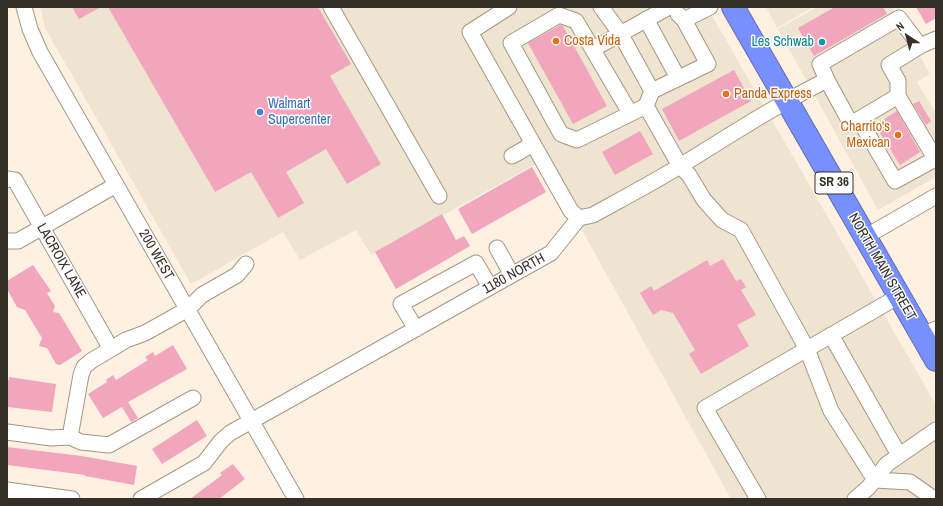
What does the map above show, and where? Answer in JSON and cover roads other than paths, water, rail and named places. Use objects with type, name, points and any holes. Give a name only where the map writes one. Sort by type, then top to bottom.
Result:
[{"type":"highway","name":"NORTH MAIN STREET","points":[[733,7],[786,102],[899,296],[929,332],[936,360]]},
{"type":"street","name":"200 WEST","points":[[24,7],[30,29],[40,52],[296,499]]},
{"type":"street","points":[[331,7],[439,196]]},
{"type":"street","points":[[509,7],[470,32],[571,211],[579,218],[593,215],[680,166],[786,102],[827,80]]},
{"type":"street","points":[[601,7],[620,33],[652,91]]},
{"type":"street","points":[[593,49],[669,7],[684,20],[708,64],[652,91],[646,106],[577,140],[561,134],[511,43],[559,16],[576,21],[630,113]]},
{"type":"street","points":[[684,20],[710,7]]},
{"type":"street","points":[[898,96],[851,124],[820,64],[899,18],[920,46]]},
{"type":"street","points":[[646,19],[678,78]]},
{"type":"street","points":[[860,119],[895,181],[936,159],[898,96],[898,81],[889,65],[920,46],[936,39]]},
{"type":"street","points":[[646,106],[680,166],[688,175],[704,200],[722,220],[741,230],[807,349],[831,411],[874,480]]},
{"type":"street","points":[[512,156],[533,144]]},
{"type":"street","name":"LACROIX LANE","points":[[7,179],[15,180],[111,349]]},
{"type":"street","points":[[7,241],[18,241],[116,185]]},
{"type":"street","points":[[865,237],[936,196]]},
{"type":"street","name":"1180 NORTH","points":[[141,499],[204,463],[226,437],[251,422],[551,253],[579,218]]},
{"type":"street","points":[[497,248],[512,275]]},
{"type":"street","points":[[416,329],[401,304],[476,263],[490,287]]},
{"type":"street","points":[[70,437],[81,375],[84,367],[111,349],[188,309],[202,295],[236,275],[246,264]]},
{"type":"street","points":[[758,499],[705,408],[899,296]]},
{"type":"street","points":[[831,336],[899,454]]},
{"type":"street","points":[[7,432],[51,438],[70,437],[81,442],[109,445],[193,398]]},
{"type":"street","points":[[855,499],[874,480],[887,464],[899,454],[936,430]]},
{"type":"street","points":[[874,480],[910,482],[934,499]]},
{"type":"street","points":[[7,490],[72,499]]},
{"type":"place","name":"Costa Vida","points":[[556,41]]},
{"type":"place","name":"Les Schwab","points":[[822,42]]},
{"type":"place","name":"Panda Express","points":[[726,94]]},
{"type":"place","name":"Walmart Supercenter","points":[[260,112]]},
{"type":"place","name":"Charrito's Mexican","points":[[898,135]]}]
